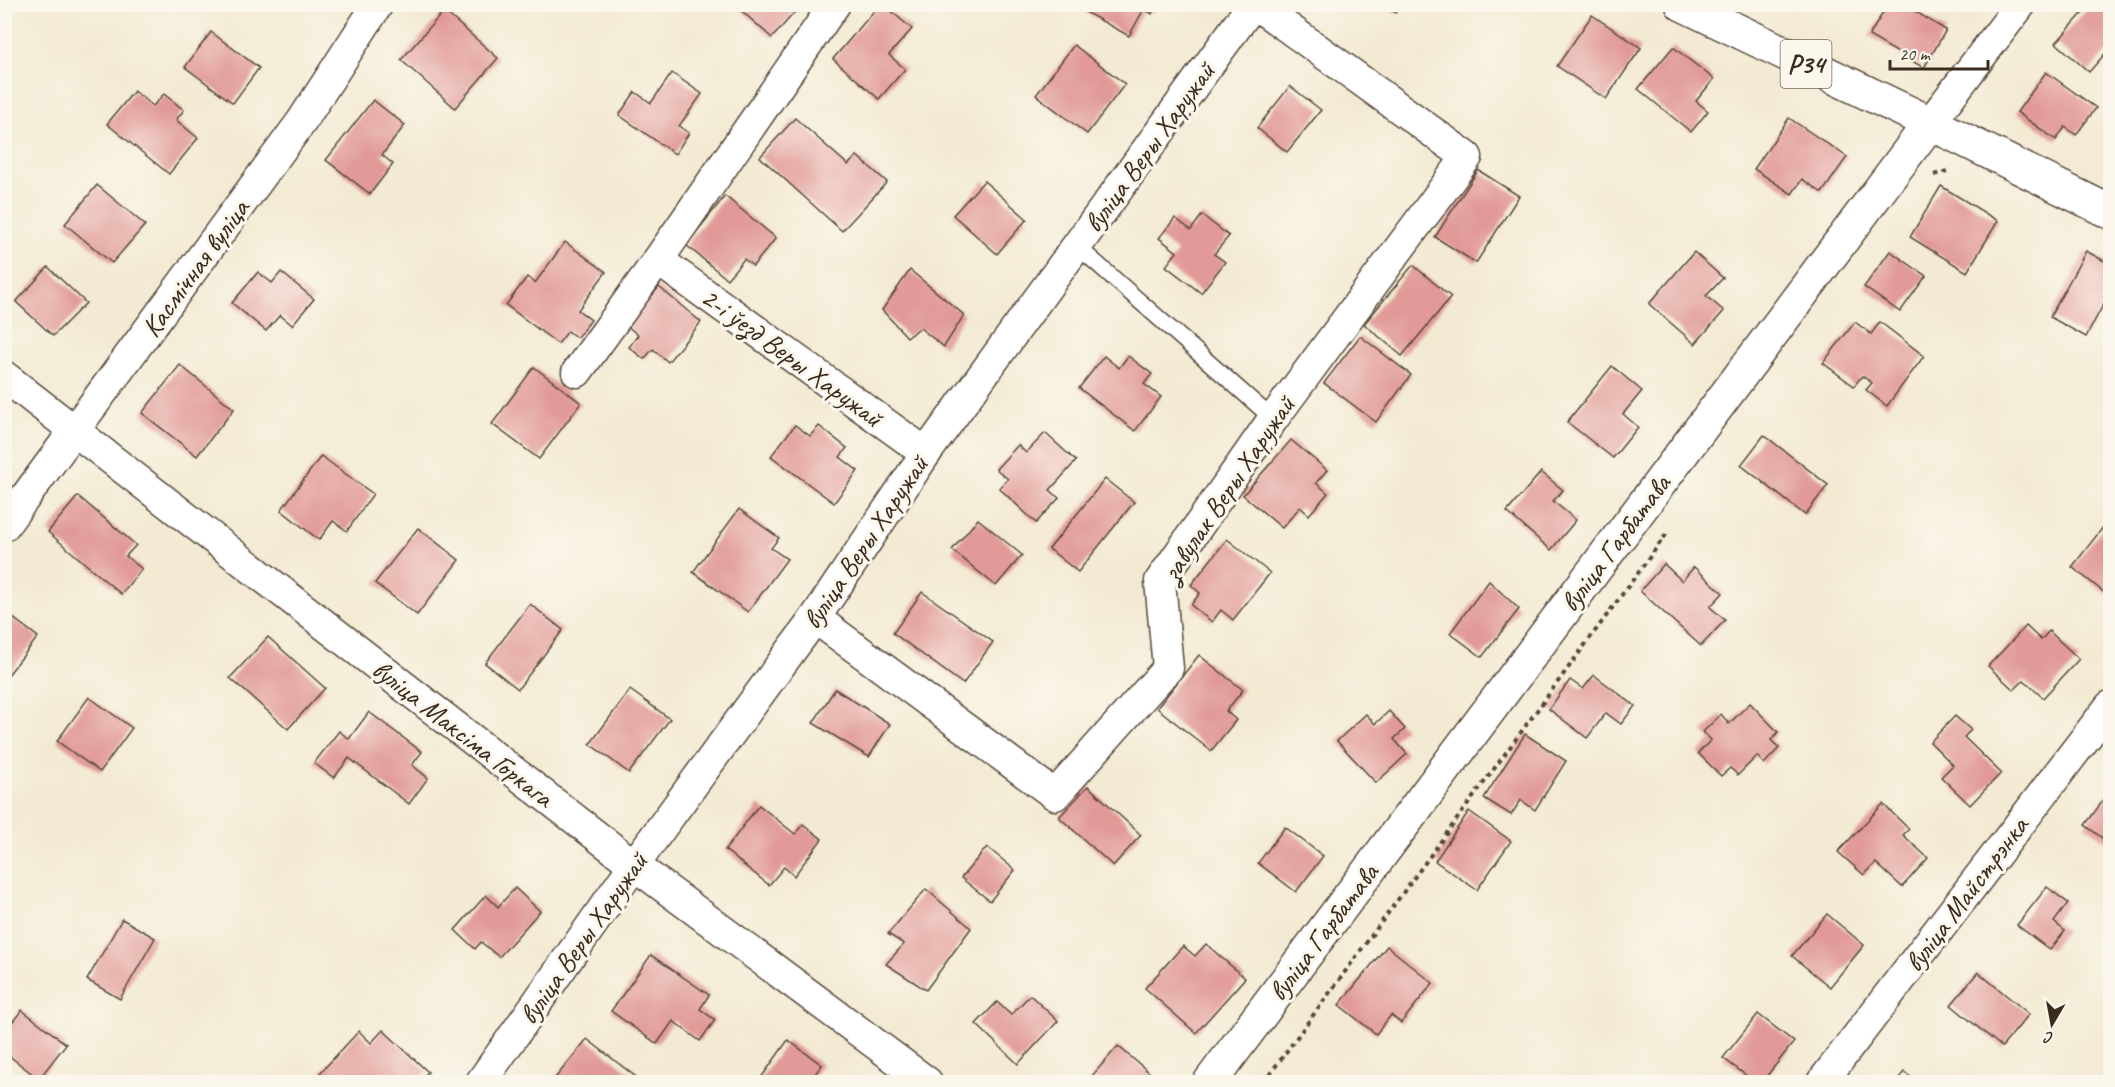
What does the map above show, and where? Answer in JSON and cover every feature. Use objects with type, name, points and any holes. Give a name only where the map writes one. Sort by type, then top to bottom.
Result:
[{"type":"main road","name":"Р34","points":[[1682,4],[2110,212]]},
{"type":"main road","name":"вуліца Гарбатава","points":[[1210,1083],[1930,123]]},
{"type":"street","name":"Касмічная вуліца","points":[[4,526],[302,121],[378,4]]},
{"type":"street","points":[[577,372],[658,260],[835,4]]},
{"type":"street","name":"вуліца Веры Харужай","points":[[482,1083],[634,866],[815,618],[926,453],[1254,4]]},
{"type":"street","name":"завулак Веры Харужай","points":[[815,618],[1055,795],[1168,668],[1160,581],[1272,419],[1467,157],[1254,4]]},
{"type":"street","name":"вуліца Гарбатава","points":[[1930,123],[2021,4]]},
{"type":"street","name":"2-і ўезд Веры Харужай","points":[[658,260],[926,453]]},
{"type":"street","name":"вуліца Максіма Горкага","points":[[4,376],[634,866],[927,1083]]},
{"type":"street","name":"вуліца Майстрэнка","points":[[1822,1083],[2110,706]]},
{"type":"lane","points":[[1077,246],[1272,419]]},
{"type":"path","points":[[1928,182],[1936,174],[1954,169]]},
{"type":"path","points":[[1264,1083],[1672,526]]},
{"type":"building","points":[[734,4],[802,4],[772,38]]},
{"type":"building","points":[[880,4],[883,4],[912,29],[889,55],[905,69],[879,99],[833,59]]},
{"type":"building","points":[[1077,4],[1157,4],[1152,14],[1144,9],[1129,36],[1076,7]]},
{"type":"building","points":[[1381,4],[1400,4],[1396,13]]},
{"type":"building","points":[[1888,4],[1903,4],[1946,30],[1924,68],[1869,36]]},
{"type":"building","points":[[2091,4],[2110,4],[2110,48],[2089,72],[2056,43]]},
{"type":"building","points":[[444,11],[498,58],[455,108],[401,60]]},
{"type":"building","points":[[1592,15],[1641,48],[1606,99],[1557,66]]},
{"type":"building","points":[[211,32],[259,68],[233,103],[185,67]]},
{"type":"building","points":[[1074,45],[1125,84],[1087,134],[1036,95]]},
{"type":"building","points":[[1673,47],[1714,79],[1696,101],[1708,111],[1691,132],[1638,89]]},
{"type":"building","points":[[2046,72],[2096,108],[2076,135],[2065,127],[2056,140],[2017,112]]},
{"type":"building","points":[[672,73],[702,94],[679,126],[689,133],[675,154],[619,115],[635,92],[651,103]]},
{"type":"building","points":[[1290,86],[1321,110],[1287,152],[1257,128]]},
{"type":"building","points":[[134,91],[153,106],[164,94],[184,110],[176,120],[198,138],[169,174],[107,124]]},
{"type":"building","points":[[373,100],[405,125],[382,155],[393,164],[370,194],[326,160]]},
{"type":"building","points":[[795,118],[848,165],[857,156],[887,182],[842,231],[760,157]]},
{"type":"building","points":[[1789,118],[1847,157],[1822,193],[1802,179],[1792,194],[1754,169]]},
{"type":"building","points":[[1478,170],[1519,196],[1476,263],[1435,237]]},
{"type":"building","points":[[984,181],[1027,219],[997,254],[953,215]]},
{"type":"building","points":[[97,185],[145,225],[112,263],[65,224]]},
{"type":"building","points":[[1941,186],[1998,221],[1967,272],[1910,237]]},
{"type":"building","points":[[725,196],[776,238],[753,266],[744,259],[727,279],[686,245]]},
{"type":"building","points":[[1202,215],[1229,236],[1214,254],[1225,262],[1201,293],[1166,266],[1177,252],[1159,238],[1175,218],[1191,230]]},
{"type":"building","points":[[565,242],[606,272],[578,310],[591,320],[577,338],[568,331],[558,344],[506,305],[527,277],[535,283]]},
{"type":"building","points":[[1890,251],[1926,276],[1900,312],[1864,287]]},
{"type":"building","points":[[2086,251],[2110,264],[2110,292],[2086,337],[2050,317]]},
{"type":"building","points":[[1694,252],[1723,278],[1706,296],[1724,311],[1695,344],[1649,304]]},
{"type":"building","points":[[1413,265],[1451,297],[1402,356],[1364,324]]},
{"type":"building","points":[[48,267],[86,303],[53,336],[16,302]]},
{"type":"building","points":[[910,270],[964,315],[944,347],[920,328],[907,337],[882,310]]},
{"type":"building","points":[[258,272],[272,283],[281,272],[314,299],[292,325],[280,315],[266,331],[232,303]]},
{"type":"building","points":[[659,287],[701,322],[668,362],[653,349],[644,359],[629,347],[638,335],[627,326]]},
{"type":"building","points":[[1855,322],[1871,334],[1880,322],[1924,356],[1887,406],[1866,390],[1872,383],[1862,376],[1854,386],[1823,363]]},
{"type":"building","points":[[1360,336],[1411,375],[1376,422],[1324,383]]},
{"type":"building","points":[[1104,356],[1119,368],[1128,356],[1152,374],[1144,384],[1161,397],[1135,431],[1079,388]]},
{"type":"building","points":[[180,365],[234,409],[197,456],[142,413]]},
{"type":"building","points":[[1612,366],[1642,391],[1623,414],[1638,427],[1613,458],[1567,422]]},
{"type":"building","points":[[534,367],[581,403],[539,459],[492,424]]},
{"type":"building","points":[[795,425],[810,436],[819,426],[847,448],[840,457],[858,471],[834,503],[771,456]]},
{"type":"building","points":[[1045,433],[1076,461],[1050,490],[1059,498],[1036,523],[999,488],[1008,479],[996,469],[1018,445],[1026,453]]},
{"type":"building","points":[[1764,435],[1828,485],[1805,515],[1741,465]]},
{"type":"building","points":[[1291,440],[1327,470],[1316,483],[1328,493],[1309,515],[1300,507],[1282,528],[1243,495]]},
{"type":"building","points":[[321,456],[373,494],[347,531],[333,521],[319,540],[281,510]]},
{"type":"building","points":[[1541,472],[1563,490],[1553,501],[1576,520],[1551,550],[1507,512]]},
{"type":"building","points":[[1105,479],[1134,502],[1078,572],[1049,549]]},
{"type":"building","points":[[78,496],[136,545],[126,556],[142,569],[121,594],[48,532]]},
{"type":"building","points":[[739,509],[779,538],[771,548],[787,559],[748,612],[693,572]]},
{"type":"building","points":[[978,519],[1022,555],[996,586],[952,550]]},
{"type":"building","points":[[2104,526],[2110,531],[2110,597],[2072,567]]},
{"type":"building","points":[[418,528],[459,560],[417,615],[375,583]]},
{"type":"building","points":[[1227,539],[1270,573],[1233,620],[1221,610],[1212,622],[1191,605],[1200,593],[1191,585]]},
{"type":"building","points":[[1664,564],[1682,581],[1694,567],[1723,593],[1710,607],[1725,620],[1701,646],[1640,591]]},
{"type":"building","points":[[1489,581],[1519,609],[1482,657],[1450,633]]},
{"type":"building","points":[[922,592],[993,642],[963,684],[893,633]]},
{"type":"building","points":[[530,604],[563,630],[518,689],[485,663]]},
{"type":"building","points":[[4,611],[38,637],[4,680]]},
{"type":"building","points":[[2026,626],[2041,640],[2049,631],[2079,659],[2043,698],[2024,680],[2014,690],[1988,666]]},
{"type":"building","points":[[268,637],[325,688],[288,729],[230,678]]},
{"type":"building","points":[[1199,655],[1243,690],[1226,711],[1236,720],[1211,751],[1157,708]]},
{"type":"building","points":[[1594,675],[1635,706],[1621,724],[1606,713],[1587,738],[1549,709],[1570,680],[1583,689]]},
{"type":"building","points":[[835,689],[890,724],[869,757],[813,723]]},
{"type":"building","points":[[630,690],[670,719],[629,773],[590,744]]},
{"type":"building","points":[[89,697],[132,728],[100,772],[57,741]]},
{"type":"building","points":[[1750,703],[1778,732],[1771,740],[1779,748],[1764,764],[1757,756],[1738,775],[1730,768],[1721,776],[1698,753],[1711,740],[1703,732],[1721,714],[1729,724]]},
{"type":"building","points":[[1389,711],[1405,729],[1394,739],[1407,754],[1376,783],[1337,741],[1366,714],[1375,724]]},
{"type":"building","points":[[369,712],[422,752],[412,765],[428,778],[409,804],[349,758],[334,778],[314,763],[339,731],[349,739]]},
{"type":"building","points":[[1955,716],[1971,730],[1964,737],[2001,773],[1970,805],[1941,777],[1953,765],[1930,742]]},
{"type":"building","points":[[1525,734],[1566,761],[1535,810],[1521,800],[1511,815],[1484,798]]},
{"type":"building","points":[[1088,786],[1141,835],[1113,866],[1059,817]]},
{"type":"building","points":[[2110,791],[2110,844],[2085,825]]},
{"type":"building","points":[[1883,804],[1909,829],[1903,835],[1928,858],[1902,887],[1876,863],[1864,875],[1838,852]]},
{"type":"building","points":[[759,805],[795,834],[803,824],[822,839],[794,876],[784,867],[769,885],[725,850]]},
{"type":"building","points":[[1469,811],[1511,841],[1477,890],[1435,861]]},
{"type":"building","points":[[1285,827],[1323,856],[1296,892],[1258,863]]},
{"type":"building","points":[[987,847],[1015,870],[990,901],[961,878]]},
{"type":"building","points":[[2047,887],[2068,903],[2054,922],[2065,931],[2050,950],[2017,925]]},
{"type":"building","points":[[515,888],[540,911],[499,957],[481,942],[475,949],[455,930],[486,895],[498,907]]},
{"type":"building","points":[[926,889],[971,928],[926,990],[886,964],[904,944],[888,934]]},
{"type":"building","points":[[1827,914],[1864,945],[1830,987],[1792,956]]},
{"type":"building","points":[[122,919],[155,938],[120,999],[87,980]]},
{"type":"building","points":[[1206,944],[1245,978],[1196,1033],[1145,988],[1183,946],[1195,956]]},
{"type":"building","points":[[1387,946],[1433,983],[1401,1023],[1391,1015],[1376,1034],[1339,1005]]},
{"type":"building","points":[[651,955],[709,995],[700,1009],[715,1020],[700,1041],[673,1021],[657,1044],[611,1011]]},
{"type":"building","points":[[1978,972],[2029,1014],[2002,1047],[1951,1005]]},
{"type":"building","points":[[1030,995],[1058,1021],[1018,1064],[976,1024],[997,1002],[1011,1015]]},
{"type":"building","points":[[22,1010],[66,1044],[39,1079],[4,1052],[4,1032]]},
{"type":"building","points":[[1758,1014],[1794,1042],[1762,1082],[1755,1082],[1723,1058]]},
{"type":"building","points":[[383,1030],[428,1072],[418,1082],[331,1082],[320,1073],[359,1031],[371,1043]]},
{"type":"building","points":[[587,1039],[636,1077],[632,1082],[552,1082]]},
{"type":"building","points":[[788,1040],[822,1065],[809,1082],[758,1082]]},
{"type":"building","points":[[1118,1046],[1158,1080],[1155,1082],[1098,1082],[1091,1077]]},
{"type":"building","points":[[1904,1072],[1917,1082],[1896,1082]]}]
